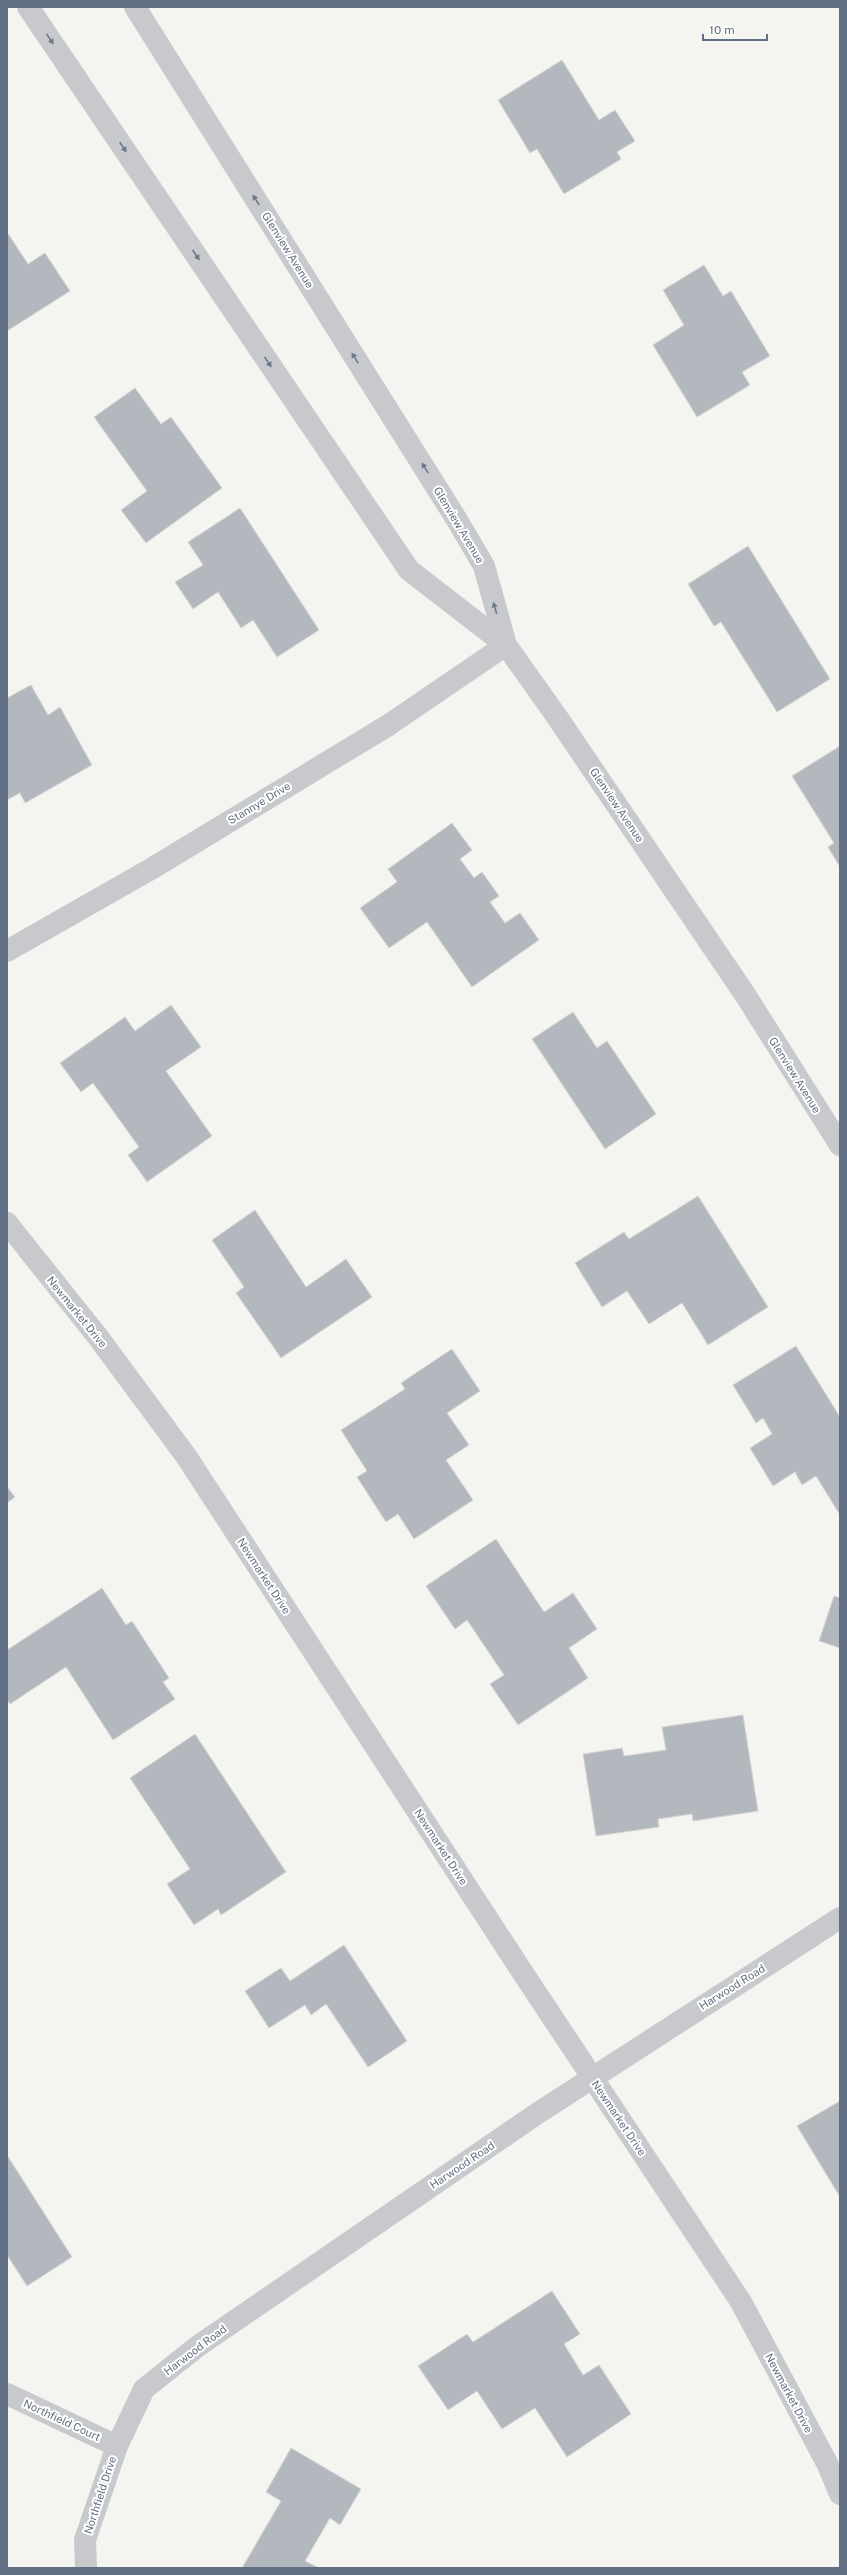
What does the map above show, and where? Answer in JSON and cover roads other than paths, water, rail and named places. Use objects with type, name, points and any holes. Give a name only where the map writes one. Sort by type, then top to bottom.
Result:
[{"type":"street","points":[[28,7],[409,570],[506,645]]},
{"type":"street","name":"Glenview Avenue","points":[[135,7],[457,520],[484,566],[506,645],[556,714],[746,996],[840,1145]]},
{"type":"street","name":"Stannye Drive","points":[[7,951],[151,869],[387,726],[506,645]]},
{"type":"street","name":"Newmarket Drive","points":[[7,1223],[98,1337],[186,1456],[592,2078],[741,2302],[828,2465],[840,2494]]},
{"type":"street","name":"Harwood Road","points":[[117,2446],[144,2389],[198,2346],[592,2078],[840,1918]]},
{"type":"street","name":"Northfield Court","points":[[7,2394],[117,2446]]},
{"type":"street","name":"Northfield Drive","points":[[86,2568],[86,2540],[117,2446]]}]
